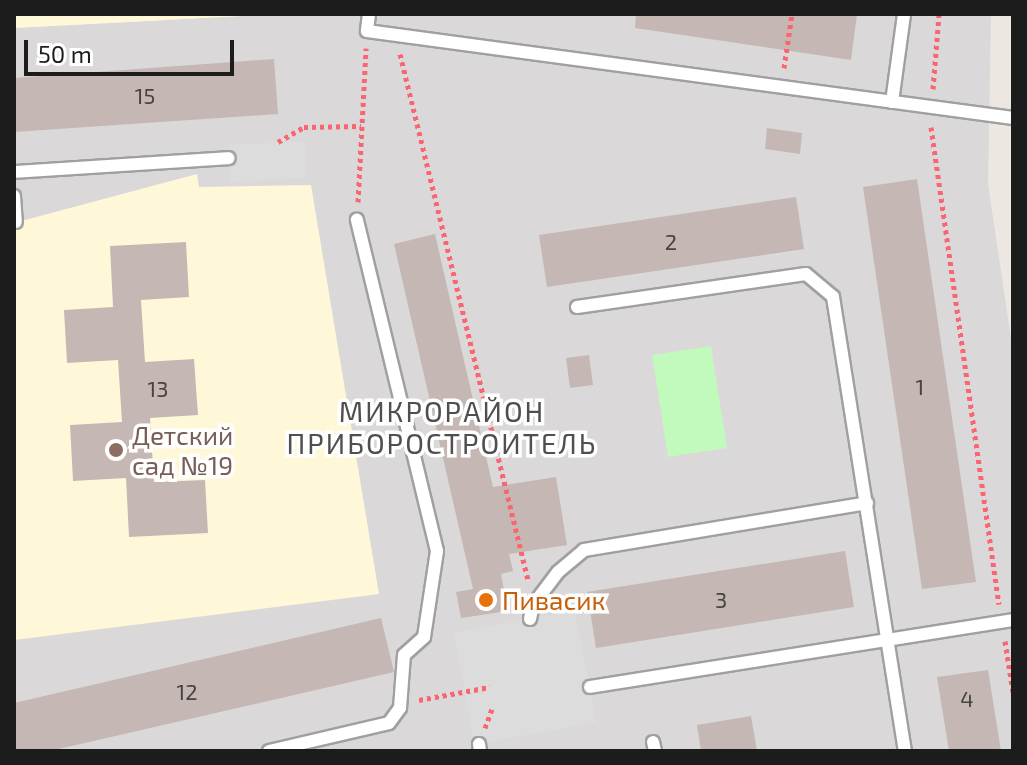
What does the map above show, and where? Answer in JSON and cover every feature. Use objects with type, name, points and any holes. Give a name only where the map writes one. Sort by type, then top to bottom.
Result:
[{"type":"lane","points":[[369,14],[367,31],[1013,118]]},
{"type":"lane","points":[[892,102],[904,14]]},
{"type":"lane","points":[[14,172],[229,158]]},
{"type":"lane","points":[[14,196],[16,222]]},
{"type":"lane","points":[[269,751],[389,723],[400,708],[404,655],[424,637],[437,551],[357,220]]},
{"type":"lane","points":[[577,307],[806,274],[833,297],[905,751]]},
{"type":"lane","points":[[530,619],[533,605],[584,550],[867,503]]},
{"type":"lane","points":[[590,687],[888,638],[1007,622]]},
{"type":"path","points":[[781,89],[792,14]]},
{"type":"path","points":[[939,14],[931,143],[1007,622],[1013,692]]},
{"type":"path","points":[[357,220],[367,31]]},
{"type":"path","points":[[395,35],[533,605]]},
{"type":"path","points":[[278,142],[304,127],[361,126]]},
{"type":"path","points":[[413,702],[490,687]]},
{"type":"shaded area","points":[[14,14],[278,14],[14,28]]},
{"type":"shaded area","name":"МИКРОРАЙОН ПРИБОРОСТРОИТЕЛЬ","points":[[278,14],[991,14],[988,184],[1013,352],[1013,751],[14,751],[14,28]]},
{"type":"shaded area","points":[[305,141],[307,178],[230,182],[228,145]]},
{"type":"shaded area","points":[[197,174],[199,187],[311,185],[379,594],[14,640],[14,223]]},
{"type":"shaded area","points":[[575,610],[596,722],[474,745],[454,633]]},
{"type":"green space","points":[[711,346],[727,448],[668,457],[652,355]]},
{"type":"building","points":[[636,14],[857,14],[851,60],[635,28]]},
{"type":"building","points":[[274,59],[278,114],[14,132],[14,78]]},
{"type":"building","points":[[767,128],[802,133],[800,154],[765,149]]},
{"type":"building","points":[[917,179],[976,582],[922,589],[863,187]]},
{"type":"building","points":[[796,197],[804,249],[547,287],[539,235]]},
{"type":"building","points":[[435,234],[493,487],[556,477],[567,545],[509,554],[513,571],[501,574],[508,611],[461,618],[456,592],[473,589],[394,244]]},
{"type":"building","points":[[186,242],[189,297],[141,300],[145,362],[194,359],[198,415],[150,418],[154,482],[205,480],[208,533],[129,537],[126,478],[73,481],[70,425],[122,422],[118,360],[67,363],[64,310],[113,307],[110,246]]},
{"type":"building","points":[[589,355],[593,385],[570,388],[566,358]]},
{"type":"building","points":[[845,551],[854,607],[596,648],[587,592]]},
{"type":"building","points":[[381,618],[394,672],[50,751],[14,751],[14,703]]},
{"type":"building","points":[[988,670],[1001,751],[949,751],[937,677]]},
{"type":"building","points":[[751,716],[757,751],[701,751],[697,725]]},
{"type":"place","name":"Детский сад №19","points":[[116,450]]},
{"type":"place","name":"Пивасик","points":[[486,600]]},
{"type":"district","name":"МИКРОРАЙОН ПРИБОРОСТРОИТЕЛЬ","points":[[442,427]]}]
